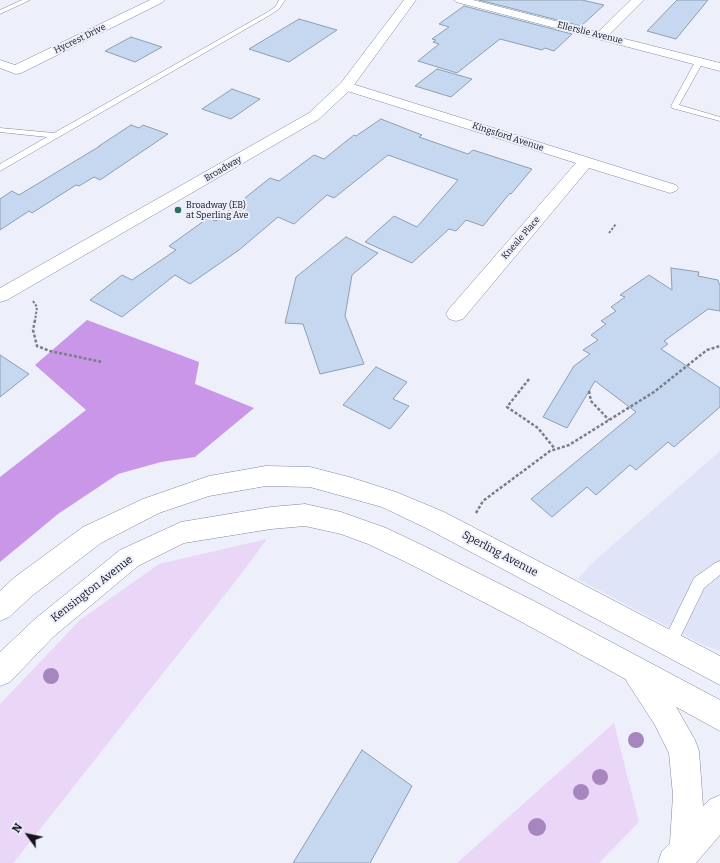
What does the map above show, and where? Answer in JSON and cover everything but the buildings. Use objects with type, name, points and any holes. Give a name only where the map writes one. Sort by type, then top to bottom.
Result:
[{"type":"street","name":"Hycrest Drive","points":[[0,64],[16,70],[159,0]]},
{"type":"street","name":"Broadway","points":[[0,296],[314,116],[346,86],[410,0]]},
{"type":"street","name":"Ellerslie Avenue","points":[[460,0],[720,67]]},
{"type":"street","points":[[601,36],[638,0]]},
{"type":"street","name":"Kingsford Avenue","points":[[346,86],[670,188]]},
{"type":"street","name":"Kneale Place","points":[[456,314],[586,162]]},
{"type":"street","name":"Sperling Avenue","points":[[0,608],[24,586],[92,534],[151,506],[209,486],[266,476],[310,477],[349,486],[388,499],[435,520],[720,671]]},
{"type":"street","name":"Kensington Avenue","points":[[0,672],[44,628],[128,558],[181,534],[271,518],[305,515],[341,523],[377,536],[507,601],[637,672]]},
{"type":"street","points":[[637,672],[720,716]]},
{"type":"street","points":[[637,672],[665,716],[684,751],[688,795],[680,857]]},
{"type":"street","points":[[680,857],[720,811]]},
{"type":"lane","points":[[0,12],[28,0]]},
{"type":"lane","points":[[0,168],[268,14],[277,8],[282,0]]},
{"type":"lane","points":[[699,62],[675,106],[720,119]]},
{"type":"lane","points":[[0,130],[55,136]]},
{"type":"lane","points":[[669,644],[699,583],[720,566]]},
{"type":"path","points":[[609,233],[616,224]]},
{"type":"path","points":[[32,299],[37,308],[33,330],[37,346],[50,351],[102,362]]},
{"type":"path","points":[[476,513],[483,501],[550,451],[569,445],[654,392],[707,350],[720,346]]},
{"type":"path","points":[[529,379],[507,407],[538,428],[555,449]]},
{"type":"path","points":[[589,391],[591,401],[609,420]]},
{"type":"shaded area","points":[[87,320],[199,362],[195,384],[254,408],[195,457],[161,462],[118,474],[58,514],[0,562],[0,477],[86,410],[35,365]]},
{"type":"shaded area","points":[[720,451],[720,651],[701,644],[578,579],[591,564]]},
{"type":"shaded area","points":[[267,539],[242,573],[19,856],[13,863],[0,863],[0,704],[80,620],[159,564]]},
{"type":"shaded area","points":[[614,723],[639,822],[599,863],[457,863]]},
{"type":"place","name":"Broadway (EB) at Sperling Ave","points":[[178,210]]}]
